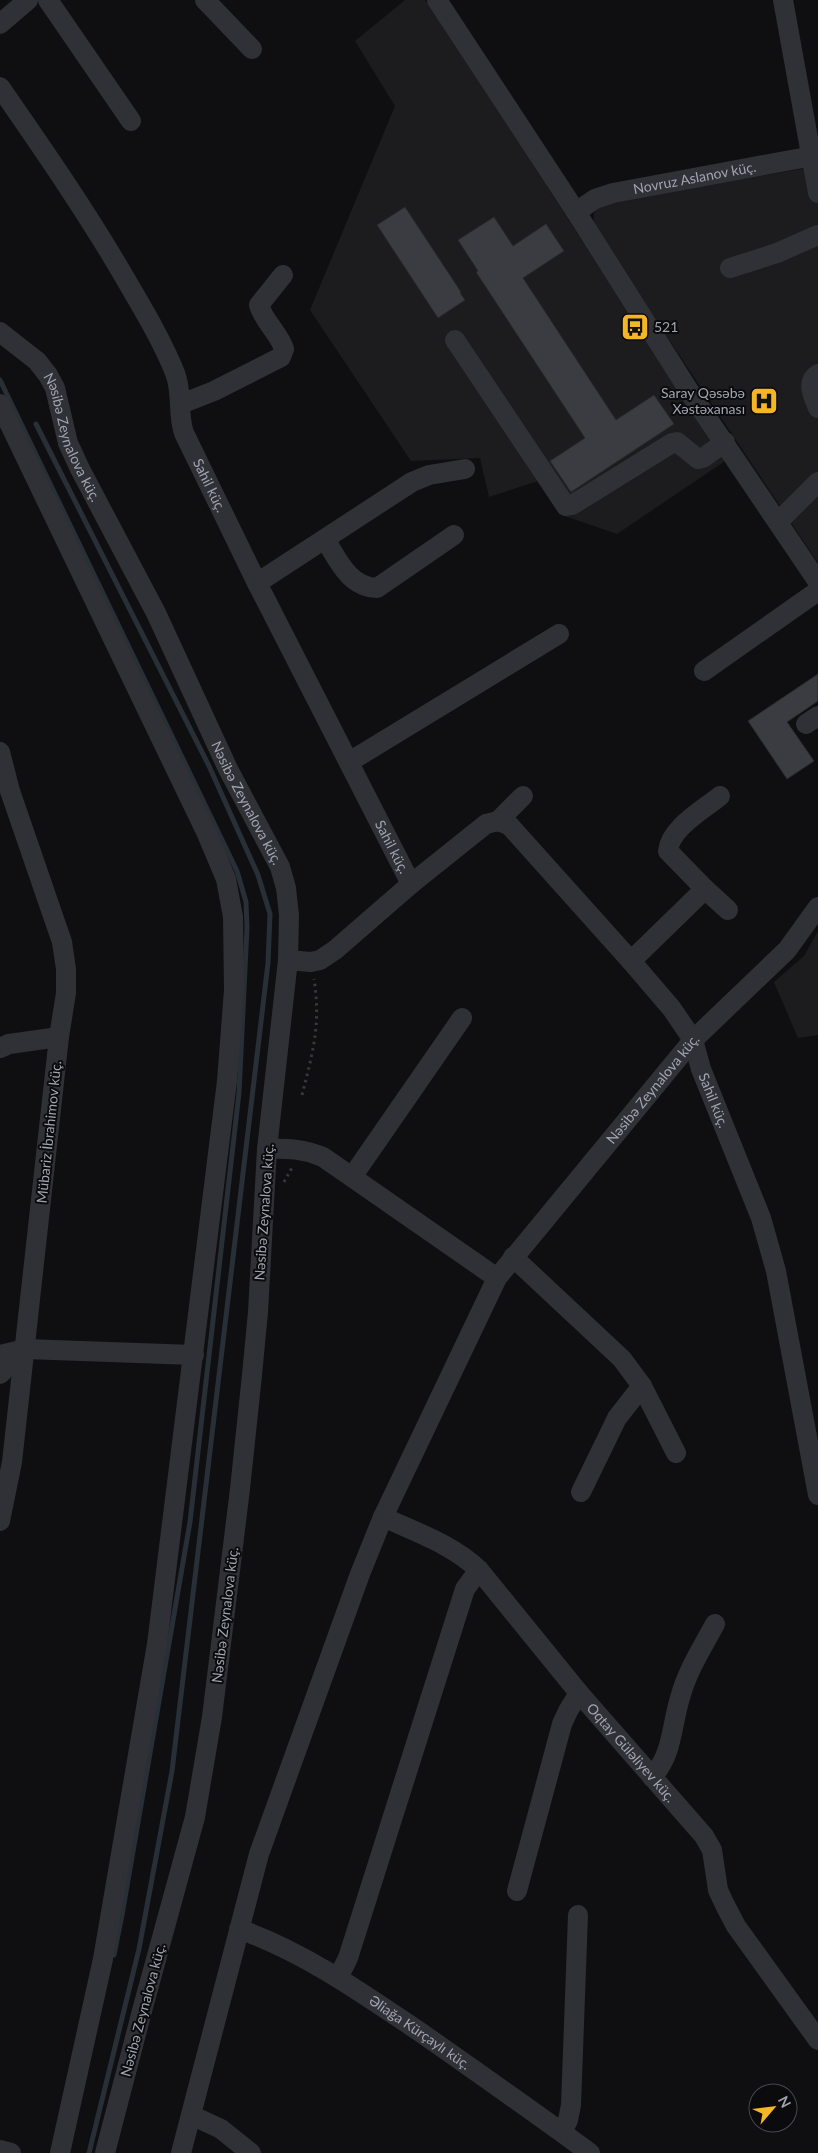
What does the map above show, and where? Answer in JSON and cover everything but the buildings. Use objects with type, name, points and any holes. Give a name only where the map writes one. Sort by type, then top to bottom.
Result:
[{"type":"street","points":[[0,24],[28,0]]},
{"type":"street","points":[[48,0],[131,121]]},
{"type":"street","points":[[205,0],[252,48]]},
{"type":"street","points":[[437,0],[576,212],[693,397],[818,582]]},
{"type":"street","points":[[783,0],[815,156],[818,193]]},
{"type":"street","name":"Sahil küç.","points":[[0,87],[108,249],[146,315],[176,374],[181,404],[180,416],[184,433],[257,583],[411,884],[486,824],[498,821],[509,825],[631,961],[672,1009],[693,1040],[701,1069],[767,1237],[776,1271],[818,1495]]},
{"type":"street","name":"Novruz Aslanov küç.","points":[[576,212],[595,200],[613,193],[815,156]]},
{"type":"street","points":[[730,268],[778,253],[818,234]]},
{"type":"street","points":[[181,404],[214,391],[281,357],[284,349],[282,343],[262,314],[259,305],[283,275]]},
{"type":"street","name":"Nəsibə Zeynalova küç.","points":[[0,332],[37,361],[55,388],[68,443],[80,469],[156,612],[228,769],[280,867],[286,888],[289,914],[288,960],[267,1149],[258,1312],[252,1375],[240,1489],[209,1735],[196,1817],[143,2006],[105,2153]]},
{"type":"street","points":[[456,340],[566,506],[572,505],[672,442],[677,442],[698,459],[703,458],[725,442]]},
{"type":"street","points":[[818,374],[812,382],[811,391],[818,408]]},
{"type":"street","points":[[0,404],[207,834],[226,880],[233,917],[234,990],[227,1081],[173,1531],[140,1752],[103,1959],[60,2153]]},
{"type":"street","points":[[257,583],[412,482],[429,476],[466,469]]},
{"type":"street","points":[[779,522],[818,482]]},
{"type":"street","points":[[325,539],[349,577],[366,587],[377,588],[454,535]]},
{"type":"street","points":[[704,671],[818,591]]},
{"type":"street","points":[[349,762],[559,634]]},
{"type":"street","name":"Mübariz İbrahimov küç.","points":[[0,752],[5,794],[62,942],[66,969],[66,993],[59,1037],[12,1462],[0,1521]]},
{"type":"street","points":[[498,821],[523,796]]},
{"type":"street","points":[[720,796],[676,832],[669,841],[668,851],[728,910]]},
{"type":"street","points":[[288,960],[311,962],[320,960],[335,950],[411,884]]},
{"type":"street","points":[[631,961],[705,889]]},
{"type":"street","name":"Nəsibə Zeynalova küç.","points":[[181,2153],[259,1854],[360,1574],[384,1517],[497,1278],[693,1040],[787,950],[818,907]]},
{"type":"street","points":[[352,1177],[462,1018]]},
{"type":"street","points":[[0,1048],[9,1044],[59,1037]]},
{"type":"street","points":[[267,1149],[292,1148],[323,1157],[497,1278]]},
{"type":"street","points":[[513,1257],[622,1359],[642,1386],[676,1453]]},
{"type":"street","points":[[0,1355],[25,1349],[194,1355]]},
{"type":"street","points":[[0,1374],[25,1349]]},
{"type":"street","points":[[581,1492],[617,1418],[642,1386]]},
{"type":"street","name":"Oqtay Güləliyev küç.","points":[[384,1517],[447,1548],[468,1560],[479,1570],[580,1694],[704,1836],[712,1850],[718,1890],[724,1905],[736,1926],[818,2040]]},
{"type":"street","points":[[337,1976],[348,1958],[465,1588],[479,1570]]},
{"type":"street","points":[[652,1778],[666,1760],[680,1697],[692,1667],[715,1624]]},
{"type":"street","points":[[517,1891],[562,1724],[568,1711],[580,1694]]},
{"type":"street","points":[[562,2132],[568,2120],[571,2105],[578,1915]]},
{"type":"street","name":"Əliağa Kürçaylı küç.","points":[[239,1929],[286,1948],[337,1976],[590,2153]]},
{"type":"street","points":[[191,2115],[221,2128],[251,2153]]},
{"type":"street","points":[[0,2150],[11,2153]]},
{"type":"path","points":[[302,1095],[314,1048],[318,1022],[311,962]]},
{"type":"shaded area","points":[[405,0],[425,0],[430,6],[725,461],[617,534],[559,514],[538,481],[489,497],[480,458],[411,461],[310,310],[395,106],[355,41]]},
{"type":"shaded area","name":"Saray Qəsəbə Xəstəxanası","points":[[818,166],[818,563],[601,238],[594,223],[594,213],[600,206],[610,202]]},
{"type":"shaded area","points":[[818,931],[818,1035],[798,1038],[774,982],[804,956]]},
{"type":"waterway","points":[[0,380],[237,871],[246,902],[247,928],[239,1093],[190,1522],[114,1955]]},
{"type":"waterway","points":[[36,424],[209,766],[258,875],[270,914],[268,963],[172,1771],[139,1949],[89,2153]]},
{"type":"place","name":"521","points":[[635,327]]},
{"type":"place","name":"Saray Qəsəbə Xəstəxanası","points":[[764,401]]}]
